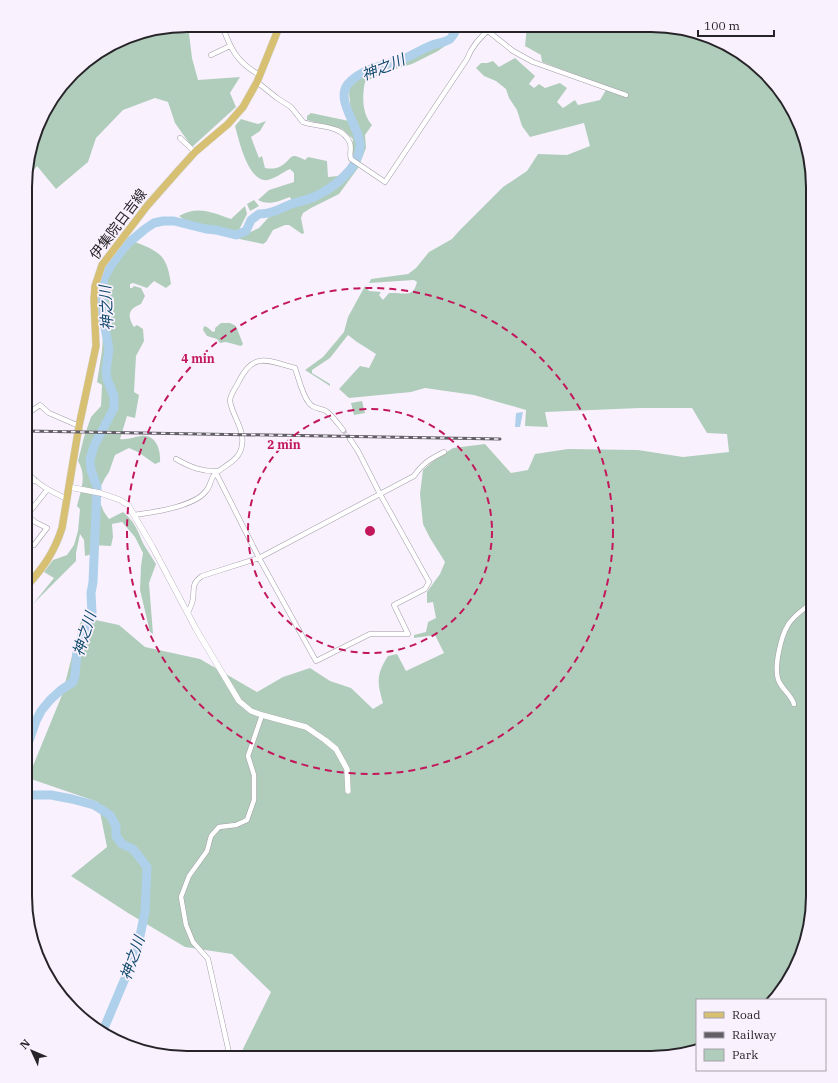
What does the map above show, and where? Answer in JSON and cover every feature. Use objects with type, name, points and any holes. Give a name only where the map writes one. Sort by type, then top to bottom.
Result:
[{"type":"main road","name":"伊集院日吉線","points":[[32,580],[46,562],[57,544],[62,528],[79,426],[96,346],[94,299],[95,286],[99,273],[107,258],[148,206],[195,152],[235,116],[248,100],[277,32]]},
{"type":"street","points":[[225,32],[230,46],[245,66],[260,75]]},
{"type":"street","points":[[257,82],[291,107],[303,122],[336,129],[342,132],[351,145],[351,159],[384,182],[467,59],[471,49],[487,32]]},
{"type":"street","points":[[489,32],[512,52],[533,62],[626,95]]},
{"type":"street","points":[[210,55],[230,46]]},
{"type":"street","points":[[180,138],[195,152]]},
{"type":"street","points":[[135,515],[174,509],[189,502],[207,491],[211,480],[217,472],[227,466],[240,453],[243,443],[230,399],[244,370],[259,360],[265,360],[295,368],[304,395],[310,404],[316,408],[325,410],[343,430]]},
{"type":"street","points":[[32,411],[40,405],[49,413],[79,426]]},
{"type":"street","points":[[217,472],[259,558],[316,661],[370,634],[408,634],[394,605],[425,589],[429,582],[380,494],[358,450],[350,439]]},
{"type":"street","points":[[188,612],[192,603],[193,586],[199,578],[259,558],[414,476],[426,462],[444,452]]},
{"type":"street","points":[[176,459],[206,472],[217,472]]},
{"type":"street","points":[[32,478],[47,490],[67,498]]},
{"type":"street","points":[[69,487],[100,493],[120,500],[128,505],[239,701],[251,711],[306,727],[336,749],[347,769],[348,791]]},
{"type":"street","points":[[32,509],[47,490]]},
{"type":"street","points":[[32,518],[35,522],[47,528],[34,545]]},
{"type":"street","points":[[794,704],[778,680],[776,667],[783,637],[788,624],[806,608]]},
{"type":"street","points":[[229,1051],[208,959],[193,942],[186,925],[181,897],[189,876],[207,851],[211,836],[219,827],[236,825],[247,820],[254,800],[254,775],[248,756],[262,715]]},
{"type":"green space","points":[[189,32],[192,58],[198,80],[240,77],[230,93],[236,107],[192,147],[175,123],[168,102],[155,98],[123,110],[96,138],[88,162],[56,189],[37,166],[33,172],[40,137],[48,118],[58,101],[77,77],[101,58],[118,48],[147,37],[167,33]]},
{"type":"green space","points":[[458,32],[460,32],[457,37],[438,51],[412,64],[382,73],[365,82],[363,93],[364,105],[366,116],[372,125],[365,135],[366,148],[358,168],[339,194],[303,213],[301,218],[304,233],[302,234],[289,225],[285,225],[273,230],[266,242],[263,244],[225,236],[209,227],[186,221],[179,216],[193,211],[205,211],[231,219],[245,206],[247,214],[238,232],[246,234],[259,228],[268,218],[280,211],[292,201],[290,197],[270,203],[258,200],[269,190],[294,182],[294,173],[290,169],[268,180],[261,179],[255,175],[250,168],[242,150],[235,126],[241,119],[258,124],[266,121],[260,131],[251,137],[259,158],[262,156],[265,168],[279,167],[293,156],[300,157],[305,160],[308,157],[327,161],[328,177],[338,176],[350,164],[353,139],[342,129],[307,120],[307,116],[311,113],[349,121],[351,112],[349,93],[350,86],[356,80],[370,73],[447,43],[456,36]]},
{"type":"green space","points":[[526,32],[661,32],[701,40],[729,53],[761,77],[785,109],[798,137],[806,177],[806,906],[801,936],[790,965],[767,999],[696,999],[696,1044],[691,1046],[661,1051],[242,1051],[271,992],[232,954],[185,947],[128,913],[71,876],[107,847],[98,802],[32,779],[32,768],[62,695],[82,617],[119,625],[145,647],[200,659],[257,692],[283,677],[310,668],[330,681],[351,688],[373,709],[383,703],[379,679],[381,668],[388,656],[397,654],[406,671],[444,653],[435,635],[414,638],[414,635],[426,632],[428,622],[436,618],[433,602],[427,603],[427,592],[440,574],[445,562],[423,524],[420,494],[423,470],[433,461],[453,448],[485,444],[511,473],[528,470],[535,454],[568,449],[638,450],[683,457],[729,452],[727,434],[707,433],[692,408],[640,408],[545,412],[548,427],[525,426],[526,410],[474,395],[425,388],[411,392],[349,398],[339,389],[360,366],[369,368],[376,354],[348,335],[330,358],[312,370],[312,373],[330,384],[330,386],[305,370],[323,357],[344,332],[348,317],[365,286],[369,291],[381,292],[379,295],[383,300],[389,293],[410,293],[413,291],[417,282],[414,280],[369,283],[371,279],[408,274],[416,268],[429,252],[452,239],[503,187],[527,171],[538,154],[567,155],[590,146],[584,123],[530,137],[522,126],[517,110],[509,98],[506,89],[496,81],[484,76],[476,68],[481,63],[493,61],[499,67],[515,58],[535,76],[529,84],[534,88],[539,84],[545,88],[560,83],[567,88],[557,102],[563,108],[575,100],[578,105],[600,100],[606,90],[629,95],[542,62],[541,55],[525,46]]},
{"type":"green space","points":[[254,200],[259,206],[250,211],[247,204]]},
{"type":"green space","points":[[135,242],[157,252],[161,256],[165,261],[171,284],[166,288],[154,281],[147,288],[133,283],[130,284],[130,288],[134,286],[141,288],[145,296],[141,304],[133,308],[130,313],[130,319],[134,327],[137,325],[143,329],[144,341],[136,356],[134,392],[139,395],[135,418],[127,416],[120,439],[146,436],[154,440],[160,453],[160,462],[155,464],[138,452],[129,448],[115,455],[109,472],[99,490],[99,500],[109,519],[123,512],[131,520],[156,564],[149,583],[153,634],[150,632],[140,590],[143,553],[135,537],[122,522],[112,524],[113,537],[111,546],[92,545],[92,554],[85,556],[84,540],[80,534],[76,561],[33,604],[54,578],[44,572],[53,560],[67,555],[74,545],[78,531],[80,509],[77,506],[83,478],[78,461],[91,417],[101,406],[102,385],[97,382],[102,351],[106,286],[109,274]]},
{"type":"green space","points":[[221,323],[230,323],[236,326],[243,344],[241,346],[226,342],[220,343],[217,339],[207,336],[203,330],[204,326],[213,332]]},
{"type":"green space","points":[[362,401],[365,413],[354,415],[351,403]]},
{"type":"water","points":[[523,412],[520,427],[515,427],[516,413]]},
{"type":"waterway","name":"神之川","points":[[32,732],[41,711],[61,690],[73,682],[77,653],[92,613],[91,593],[93,582],[97,487],[91,470],[90,460],[94,446],[114,408],[114,396],[107,379],[106,371],[109,349],[103,317],[102,289],[104,278],[111,265],[126,245],[154,223],[174,221],[236,235],[246,231],[251,220],[259,214],[271,212],[311,198],[329,189],[350,171],[355,163],[360,147],[357,132],[344,98],[348,84],[365,71],[399,61],[422,49],[448,40],[454,32]]},
{"type":"waterway","name":"神之川","points":[[32,795],[51,795],[72,799],[94,805],[110,815],[116,826],[116,836],[122,844],[133,849],[147,867],[145,912],[137,950],[104,1027]]},
{"type":"tunnel","points":[[343,430],[350,439]]},
{"type":"railway","points":[[32,431],[500,439]]}]
